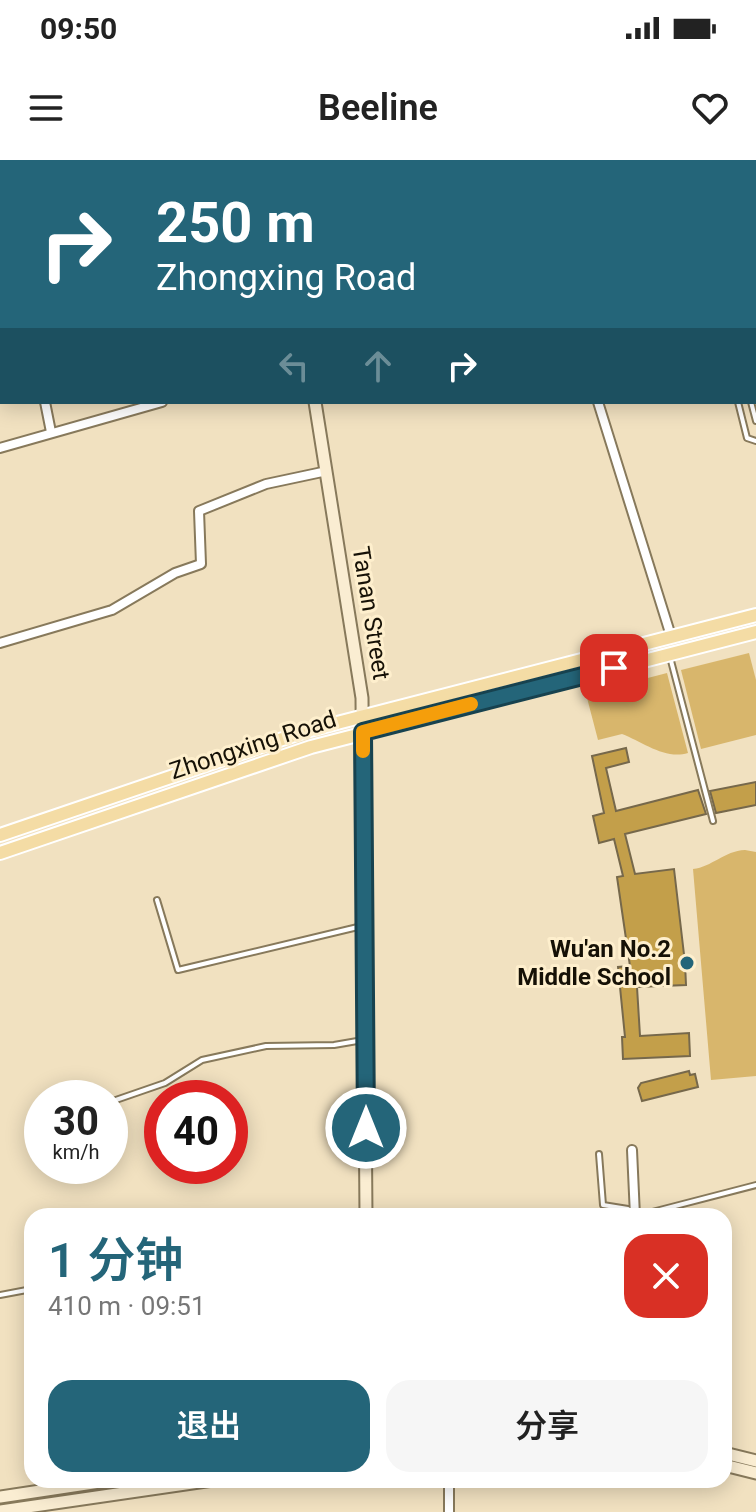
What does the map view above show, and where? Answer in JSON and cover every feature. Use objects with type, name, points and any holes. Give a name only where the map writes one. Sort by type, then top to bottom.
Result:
[{"type":"main road","name":"Zhongxing Road","points":[[0,835],[362,714],[756,615]]},
{"type":"main road","name":"Zhongxing Road","points":[[0,853],[363,732],[756,632]]},
{"type":"street","points":[[45,404],[51,432]]},
{"type":"street","points":[[0,448],[155,404]]},
{"type":"street","name":"Tanan Street","points":[[315,404],[361,683],[366,1208]]},
{"type":"street","points":[[599,404],[671,636]]},
{"type":"street","points":[[0,643],[128,604],[175,573],[201,564],[199,511],[266,484],[327,471]]},
{"type":"street","points":[[632,1150],[635,1208]]},
{"type":"street","points":[[732,1455],[756,1461]]},
{"type":"street","points":[[732,1467],[756,1473]]},
{"type":"street","points":[[65,1488],[0,1499],[2,1511],[159,1488]]},
{"type":"street","points":[[449,1488],[449,1512]]},
{"type":"lane","points":[[738,404],[747,438],[756,442]]},
{"type":"lane","points":[[669,654],[713,821]]},
{"type":"lane","points":[[157,900],[178,970],[364,925]]},
{"type":"lane","points":[[128,1096],[165,1083],[202,1060],[266,1046],[334,1045],[365,1039]]},
{"type":"lane","points":[[599,1154],[603,1205],[622,1208]]},
{"type":"lane","points":[[667,1208],[756,1185]]},
{"type":"lane","points":[[0,1295],[24,1290]]},
{"type":"shaded area","points":[[749,653],[756,680],[756,735],[701,749],[681,670]]},
{"type":"shaded area","points":[[667,673],[688,753],[663,752],[622,734],[598,740],[586,694]]},
{"type":"shaded area","points":[[745,850],[756,852],[756,1076],[711,1080],[693,869]]},
{"type":"building","points":[[626,748],[629,762],[606,768],[616,811],[698,790],[706,814],[625,834],[635,874],[674,869],[685,963],[686,985],[637,987],[640,1036],[689,1033],[690,1056],[623,1059],[622,1037],[625,1037],[618,967],[630,966],[617,877],[623,876],[614,839],[599,843],[593,816],[604,813],[592,756]]},
{"type":"building","points":[[756,782],[756,805],[716,813],[710,791]]},
{"type":"building","points":[[689,1071],[690,1075],[695,1074],[698,1087],[642,1101],[638,1088],[641,1083]]},
{"type":"slow traffic","points":[[363,751],[363,732],[471,704]]},
{"type":"place","name":"Wu'an No.2 Middle School","points":[[687,963]]},
{"type":"route","points":[[366,1128],[363,732],[614,668]]}]
